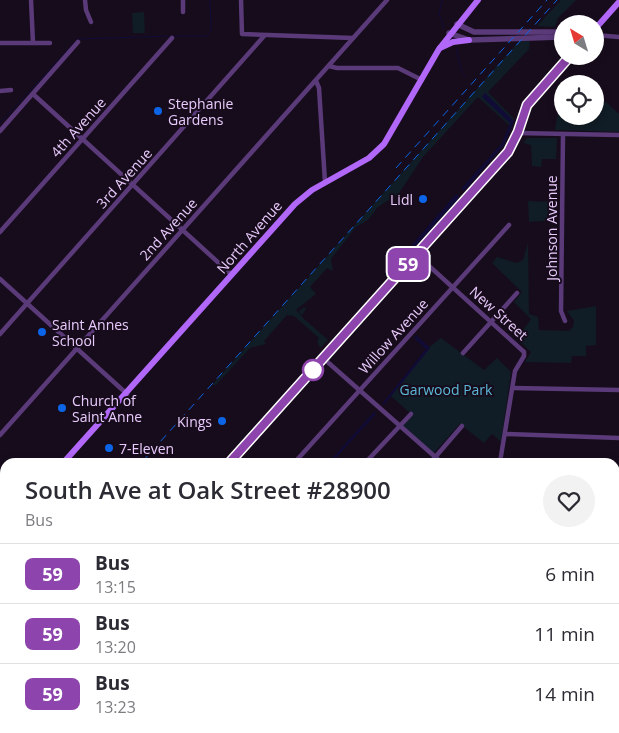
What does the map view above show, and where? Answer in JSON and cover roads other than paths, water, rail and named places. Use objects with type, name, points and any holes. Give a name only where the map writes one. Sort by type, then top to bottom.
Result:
[{"type":"main road","name":"North Avenue","points":[[68,458],[296,204],[325,182],[376,152],[392,132],[449,34],[478,0]]},
{"type":"main road","points":[[604,19],[619,2]]},
{"type":"main road","points":[[439,49],[453,42],[469,40]]},
{"type":"main road","points":[[234,458],[508,152],[534,96],[562,65]]},
{"type":"street","points":[[31,0],[33,43]]},
{"type":"street","points":[[85,0],[90,22]]},
{"type":"street","points":[[183,0],[183,12]]},
{"type":"street","points":[[241,0],[242,34],[353,38]]},
{"type":"street","name":"2nd Avenue","points":[[0,435],[387,0]]},
{"type":"street","points":[[457,24],[474,32],[554,32]]},
{"type":"street","points":[[449,34],[469,40],[554,37]]},
{"type":"street","points":[[604,35],[619,36]]},
{"type":"street","name":"3rd Avenue","points":[[0,334],[264,36]]},
{"type":"street","name":"4th Avenue","points":[[0,232],[172,38]]},
{"type":"street","points":[[0,131],[78,42]]},
{"type":"street","points":[[0,43],[50,43]]},
{"type":"street","points":[[329,66],[338,68],[398,68],[422,80]]},
{"type":"street","points":[[316,81],[319,88],[325,182]]},
{"type":"street","points":[[0,91],[11,90]]},
{"type":"street","points":[[33,94],[232,276]]},
{"type":"street","points":[[518,132],[619,135]]},
{"type":"street","name":"Johnson Avenue","points":[[563,134],[561,311],[565,321]]},
{"type":"street","name":"Willow Avenue","points":[[299,458],[509,225]]},
{"type":"street","name":"New Street","points":[[417,255],[524,352],[524,356],[515,371],[513,388]]},
{"type":"street","points":[[0,279],[127,394]]},
{"type":"street","points":[[463,353],[517,293]]},
{"type":"street","points":[[323,358],[435,458],[462,426]]},
{"type":"street","points":[[501,458],[513,388],[619,390]]},
{"type":"street","points":[[370,458],[411,414]]},
{"type":"street","points":[[505,434],[619,438]]},
{"type":"waterway","points":[[174,36],[207,36],[211,31],[210,0]]},
{"type":"waterway","points":[[442,0],[439,14],[444,28]]},
{"type":"waterway","points":[[0,123],[78,39],[170,36]]},
{"type":"waterway","points":[[456,48],[462,73],[466,77]]},
{"type":"railway","points":[[396,168],[547,0]]},
{"type":"railway","points":[[146,458],[557,0]]},
{"type":"place","name":"Stephanie Gardens","points":[[158,111]]},
{"type":"place","name":"Lidl","points":[[423,199]]},
{"type":"place","name":"Saint Annes School","points":[[42,332]]},
{"type":"place","name":"Church of Saint Anne","points":[[62,408]]},
{"type":"place","name":"Kings","points":[[222,421]]},
{"type":"place","name":"7-Eleven","points":[[109,448]]},
{"type":"park label","name":"Garwood Park","points":[[446,389]]}]
